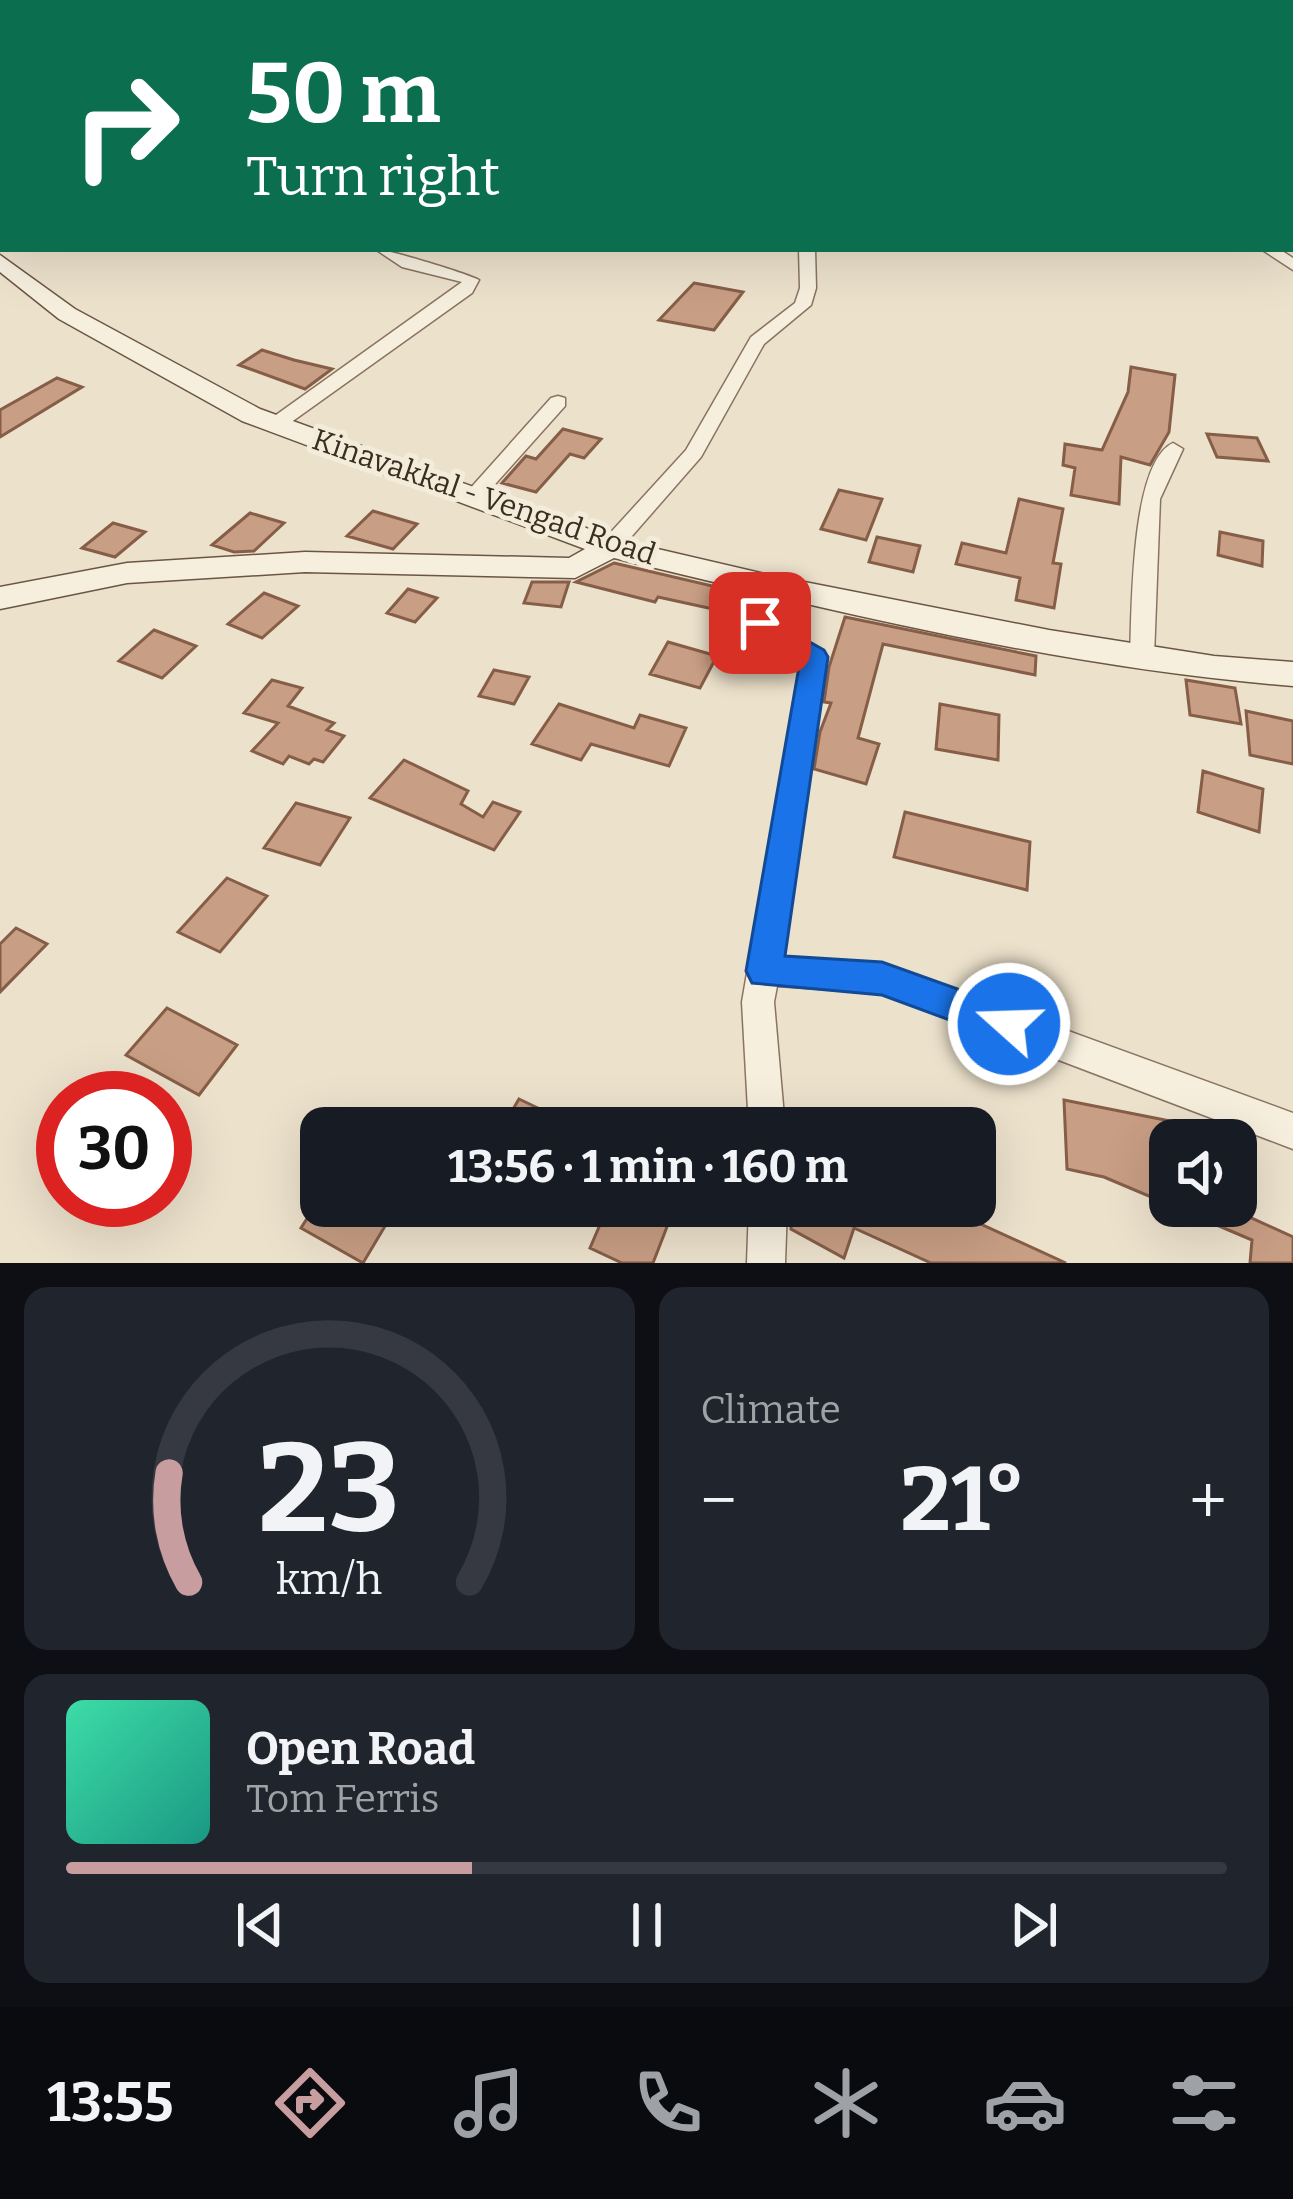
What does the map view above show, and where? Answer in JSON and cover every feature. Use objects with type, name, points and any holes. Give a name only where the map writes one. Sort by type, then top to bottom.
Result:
[{"type":"main road","name":"Kinavakkal - Vengad Road","points":[[0,261],[67,314],[276,424],[610,547],[769,585],[1142,657],[1293,674]]},
{"type":"main road","points":[[0,598],[127,573],[305,562],[575,568],[610,547]]},
{"type":"street","points":[[276,424],[466,290],[471,280],[407,263],[388,252]]},
{"type":"street","points":[[610,547],[694,453],[757,341],[803,305],[808,287],[807,252]]},
{"type":"street","points":[[474,496],[558,402]]},
{"type":"street","points":[[1142,657],[1150,499],[1173,449]]},
{"type":"street","points":[[765,1107],[758,1002],[814,657],[813,643],[760,623],[769,585]]},
{"type":"street","points":[[764,971],[882,978],[1293,1131]]},
{"type":"street","points":[[766,1263],[767,1227]]},
{"type":"building","points":[[694,283],[743,292],[714,330],[659,320]]},
{"type":"building","points":[[262,350],[332,369],[305,389],[239,365]]},
{"type":"building","points":[[1131,367],[1175,375],[1169,432],[1150,465],[1121,457],[1119,504],[1071,495],[1075,468],[1063,465],[1065,444],[1102,450],[1128,392]]},
{"type":"building","points":[[57,378],[82,387],[0,437],[0,410]]},
{"type":"building","points":[[563,429],[601,439],[584,458],[570,454],[536,492],[502,483],[526,456],[536,459]]},
{"type":"building","points":[[1207,434],[1257,438],[1268,461],[1217,457]]},
{"type":"building","points":[[839,490],[882,499],[866,540],[821,529]]},
{"type":"building","points":[[1019,499],[1063,509],[1053,563],[1061,564],[1054,608],[1016,600],[1020,578],[956,564],[962,543],[1006,553]]},
{"type":"building","points":[[373,511],[417,524],[393,549],[347,536]]},
{"type":"building","points":[[250,513],[284,523],[254,551],[234,552],[212,545]]},
{"type":"building","points":[[113,523],[145,532],[115,557],[82,548]]},
{"type":"building","points":[[1220,532],[1263,541],[1262,566],[1218,555]]},
{"type":"building","points":[[877,537],[920,546],[913,572],[869,562]]},
{"type":"building","points":[[614,563],[751,595],[745,616],[658,597],[655,602],[576,582]]},
{"type":"building","points":[[532,582],[569,582],[561,607],[524,603]]},
{"type":"building","points":[[408,589],[437,598],[415,622],[387,613]]},
{"type":"building","points":[[264,593],[298,606],[262,638],[228,624]]},
{"type":"building","points":[[845,617],[1036,656],[1035,675],[883,644],[858,738],[879,744],[866,784],[814,769],[831,703],[824,702],[829,667]]},
{"type":"building","points":[[154,630],[196,646],[162,678],[119,661]]},
{"type":"building","points":[[668,642],[717,656],[700,688],[650,674]]},
{"type":"building","points":[[494,670],[529,677],[514,704],[479,696]]},
{"type":"building","points":[[272,680],[302,688],[288,706],[334,723],[327,730],[344,736],[323,762],[314,759],[309,764],[289,756],[283,764],[252,751],[278,723],[244,713]]},
{"type":"building","points":[[1186,680],[1235,688],[1241,724],[1190,715]]},
{"type":"building","points":[[559,704],[634,728],[640,715],[686,728],[669,766],[591,744],[581,760],[532,744]]},
{"type":"building","points":[[940,704],[999,715],[998,760],[936,749]]},
{"type":"building","points":[[1246,711],[1293,721],[1293,764],[1250,755]]},
{"type":"building","points":[[404,760],[468,791],[461,804],[483,817],[493,802],[520,812],[494,850],[370,798]]},
{"type":"building","points":[[1203,771],[1263,789],[1259,832],[1198,812]]},
{"type":"building","points":[[296,803],[350,818],[320,865],[264,848]]},
{"type":"building","points":[[905,812],[1030,842],[1027,890],[894,857]]},
{"type":"building","points":[[227,878],[267,896],[220,952],[178,932]]},
{"type":"building","points":[[16,928],[47,944],[0,992],[0,944]]},
{"type":"building","points":[[167,1008],[237,1045],[199,1095],[192,1091],[192,1071],[155,1071],[126,1055]]},
{"type":"building","points":[[1064,1100],[1160,1119],[1149,1119],[1149,1196],[1104,1177],[1067,1169]]},
{"type":"building","points":[[1257,1220],[1293,1237],[1293,1263],[1250,1263],[1252,1240],[1221,1227],[1257,1227]]},
{"type":"building","points":[[302,1227],[384,1227],[363,1263]]},
{"type":"building","points":[[599,1227],[667,1227],[653,1263],[622,1263],[590,1248]]},
{"type":"building","points":[[791,1227],[987,1227],[1066,1263],[931,1263],[854,1228],[844,1258]]},
{"type":"route","points":[[760,623],[814,657],[764,971],[882,978],[1009,1024]]}]
